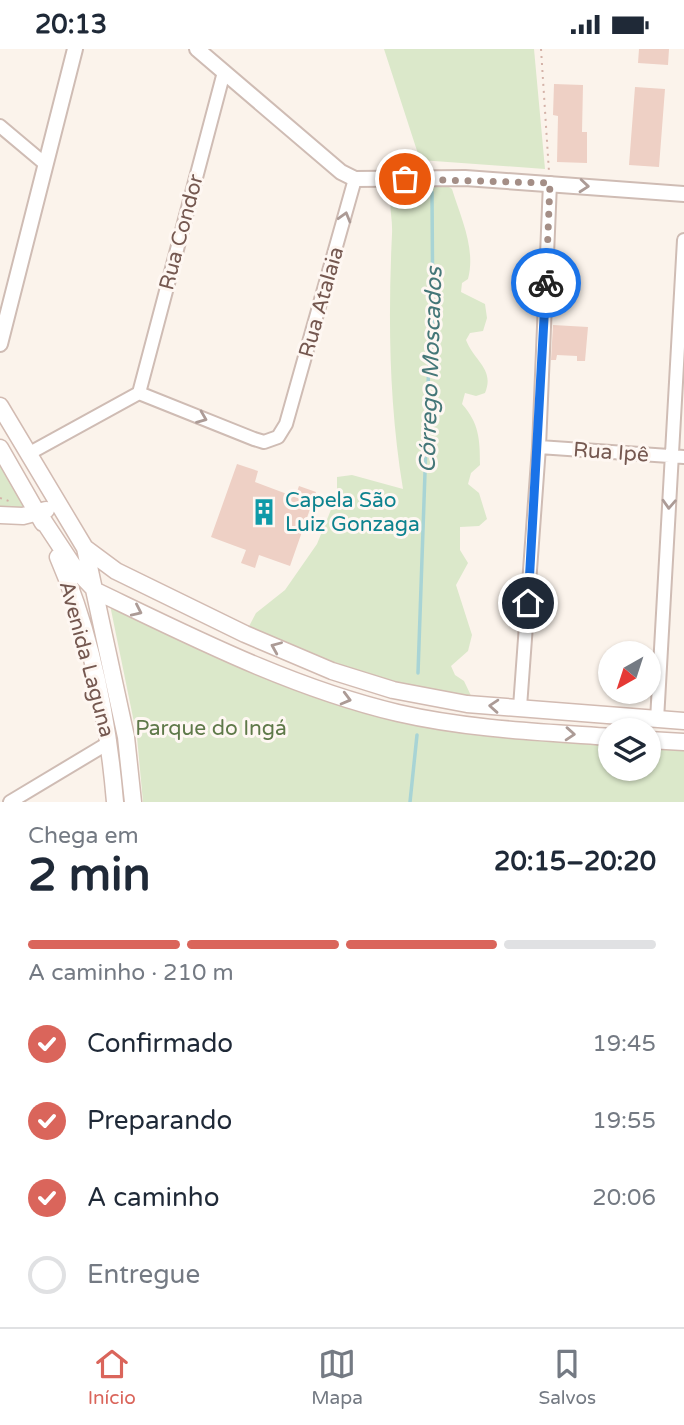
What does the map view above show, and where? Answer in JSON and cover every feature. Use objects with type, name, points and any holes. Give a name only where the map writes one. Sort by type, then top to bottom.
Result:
[{"type":"main road","name":"Avenida Laguna","points":[[0,406],[85,548],[126,737],[133,802]]},
{"type":"main road","name":"Avenida Laguna","points":[[0,448],[39,514],[73,591],[110,742],[114,802]]},
{"type":"main road","points":[[0,515],[39,514],[58,504]]},
{"type":"main road","points":[[39,514],[76,570],[96,591],[256,666],[332,695],[399,713],[453,723],[598,736]]},
{"type":"main road","points":[[85,548],[116,571],[245,634],[332,671],[393,691],[453,702],[634,718]]},
{"type":"main road","points":[[661,720],[684,721]]},
{"type":"main road","points":[[661,741],[684,742]]},
{"type":"street","points":[[0,344],[75,49]]},
{"type":"street","points":[[197,49],[341,172],[355,179],[456,178],[684,194]]},
{"type":"street","name":"Rua Condor","points":[[139,393],[224,72]]},
{"type":"street","points":[[0,126],[44,163]]},
{"type":"street","name":"Rua Atalaia","points":[[139,393],[264,442],[278,437],[286,424],[355,179]]},
{"type":"street","points":[[520,708],[539,447],[550,183]]},
{"type":"street","points":[[657,718],[678,457],[684,240]]},
{"type":"street","points":[[28,454],[139,393]]},
{"type":"street","name":"Rua Ipê","points":[[539,447],[678,457]]},
{"type":"street","points":[[10,802],[110,742]]},
{"type":"path","points":[[541,49],[550,183]]},
{"type":"green space","points":[[384,49],[534,49],[545,169],[420,160]]},
{"type":"green space","points":[[446,185],[452,189],[470,256],[468,279],[462,283],[461,292],[485,304],[487,318],[483,331],[470,333],[466,340],[485,371],[485,393],[476,396],[465,393],[462,404],[475,425],[480,447],[480,465],[471,473],[468,484],[479,493],[487,519],[479,526],[460,527],[460,550],[468,563],[456,585],[472,635],[468,651],[451,666],[455,675],[464,681],[475,704],[393,689],[246,632],[256,613],[285,590],[317,544],[337,495],[337,477],[352,475],[403,489],[391,361],[390,204],[393,186]]},
{"type":"green space","points":[[0,448],[39,514],[0,515]]},
{"type":"green space","name":"Parque do Ingá","points":[[110,605],[398,715],[598,737],[598,781],[661,781],[661,742],[684,744],[684,802],[143,802],[137,737]]},
{"type":"building","points":[[639,49],[669,49],[668,65],[638,63]]},
{"type":"building","points":[[554,84],[583,85],[582,132],[587,132],[587,163],[557,162],[558,116],[553,115]]},
{"type":"building","points":[[635,87],[665,89],[659,167],[629,165]]},
{"type":"building","points":[[553,325],[588,327],[585,361],[577,361],[577,356],[557,355],[556,360],[551,360]]},
{"type":"building","name":"Capela São Luiz Gonzaga","points":[[237,464],[258,471],[255,482],[295,497],[299,486],[316,492],[290,566],[259,555],[255,568],[241,563],[246,550],[211,537]]},
{"type":"waterway","name":"Córrego Moscados","points":[[418,673],[429,358],[433,340],[432,192]]},
{"type":"waterway","name":"Córrego Moscados","points":[[410,802],[417,735]]},
{"type":"way so far","points":[[405,179],[465,178],[550,183],[546,283]]},
{"type":"place","name":"Capela São Luiz Gonzaga","points":[[264,512]]},
{"type":"route","points":[[528,603],[539,447],[546,283]]}]
